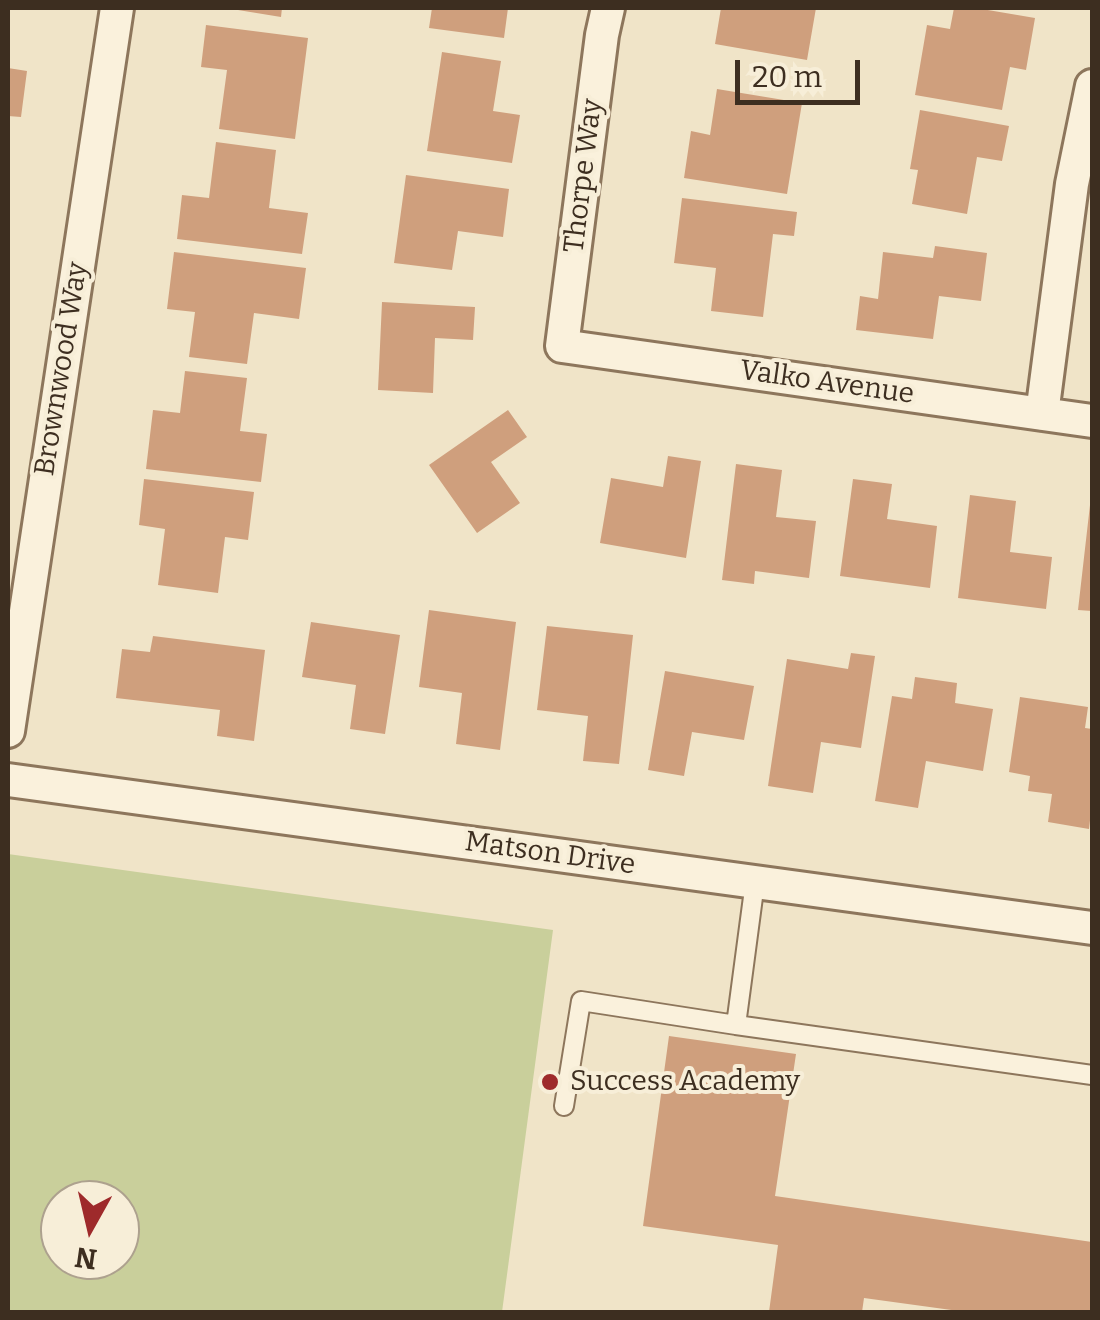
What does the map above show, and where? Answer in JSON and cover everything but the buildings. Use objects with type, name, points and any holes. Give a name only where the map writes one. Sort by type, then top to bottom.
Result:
[{"type":"street","name":"Brownwood Way","points":[[8,731],[117,8]]},
{"type":"street","name":"Thorpe Way","points":[[562,346],[608,8]]},
{"type":"street","points":[[1042,414],[1072,184],[1092,86]]},
{"type":"street","name":"Valko Avenue","points":[[562,346],[1092,421]]},
{"type":"street","name":"Matson Drive","points":[[8,780],[1092,928]]},
{"type":"lane","points":[[736,1025],[755,882]]},
{"type":"lane","points":[[564,1106],[581,1000],[1092,1075]]},
{"type":"green space","points":[[8,854],[553,930],[502,1312],[8,1312]]},
{"type":"place","name":"Success Academy","points":[[550,1082]]}]
